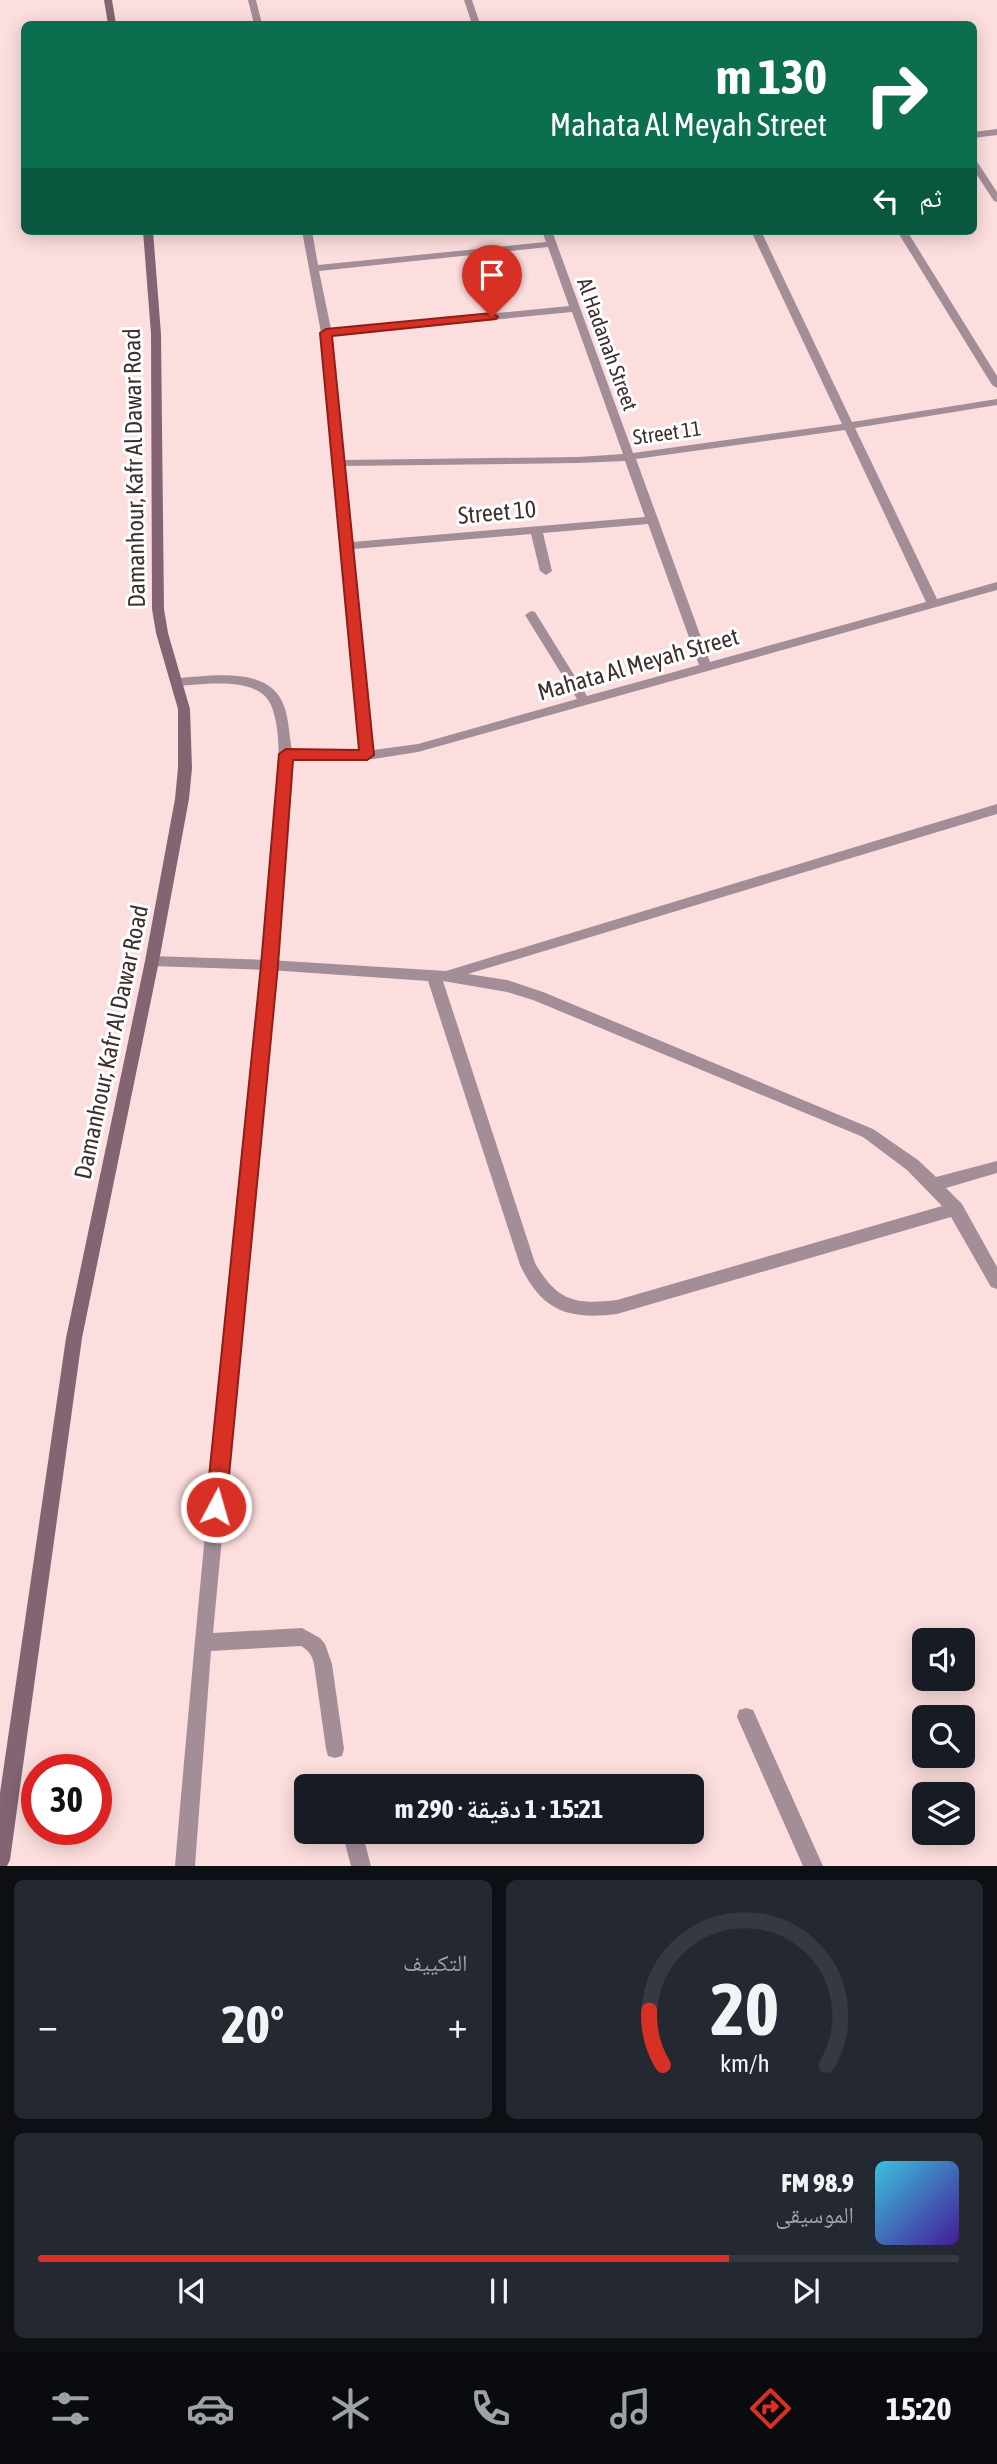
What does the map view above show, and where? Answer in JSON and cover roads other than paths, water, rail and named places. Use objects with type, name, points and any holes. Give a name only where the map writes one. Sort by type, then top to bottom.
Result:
[{"type":"main road","points":[[108,0],[112,21]]},
{"type":"main road","name":"Damanhour, Kafr Al Dawar Road","points":[[0,1860],[72,1350],[152,961],[185,768],[184,709],[162,633],[158,609],[156,334],[148,235]]},
{"type":"street","points":[[252,0],[257,21]]},
{"type":"street","points":[[468,0],[475,21]]},
{"type":"street","points":[[977,134],[997,132]]},
{"type":"street","points":[[977,168],[997,199]]},
{"type":"street","points":[[308,235],[326,333],[367,755]]},
{"type":"street","name":"Al Hadanah Street","points":[[548,235],[706,667]]},
{"type":"street","points":[[759,235],[933,603]]},
{"type":"street","points":[[904,235],[997,385]]},
{"type":"street","points":[[316,268],[551,244]]},
{"type":"street","points":[[326,333],[575,309]]},
{"type":"street","name":"Street 11","points":[[338,463],[628,457],[848,426],[997,401]]},
{"type":"street","name":"Street 10","points":[[346,546],[651,520]]},
{"type":"street","points":[[536,530],[546,571]]},
{"type":"street","name":"Mahata Al Meyah Street","points":[[286,754],[367,755],[418,748],[997,586]]},
{"type":"street","points":[[531,615],[584,701]]},
{"type":"street","points":[[177,682],[232,679],[261,685],[269,691],[278,706],[286,754],[270,965],[203,1642],[185,1866]]},
{"type":"street","points":[[439,976],[997,809]]},
{"type":"street","points":[[152,961],[270,965],[439,976],[486,982],[538,996],[867,1133],[904,1156],[936,1184],[956,1209],[997,1282]]},
{"type":"street","points":[[439,976],[528,1265],[540,1287],[561,1304],[589,1311],[617,1307],[956,1209]]},
{"type":"street","points":[[936,1184],[997,1167]]},
{"type":"street","points":[[203,1642],[302,1637],[313,1642],[321,1651],[335,1749]]},
{"type":"street","points":[[746,1717],[813,1866]]},
{"type":"street","points":[[355,1844],[361,1866]]}]
